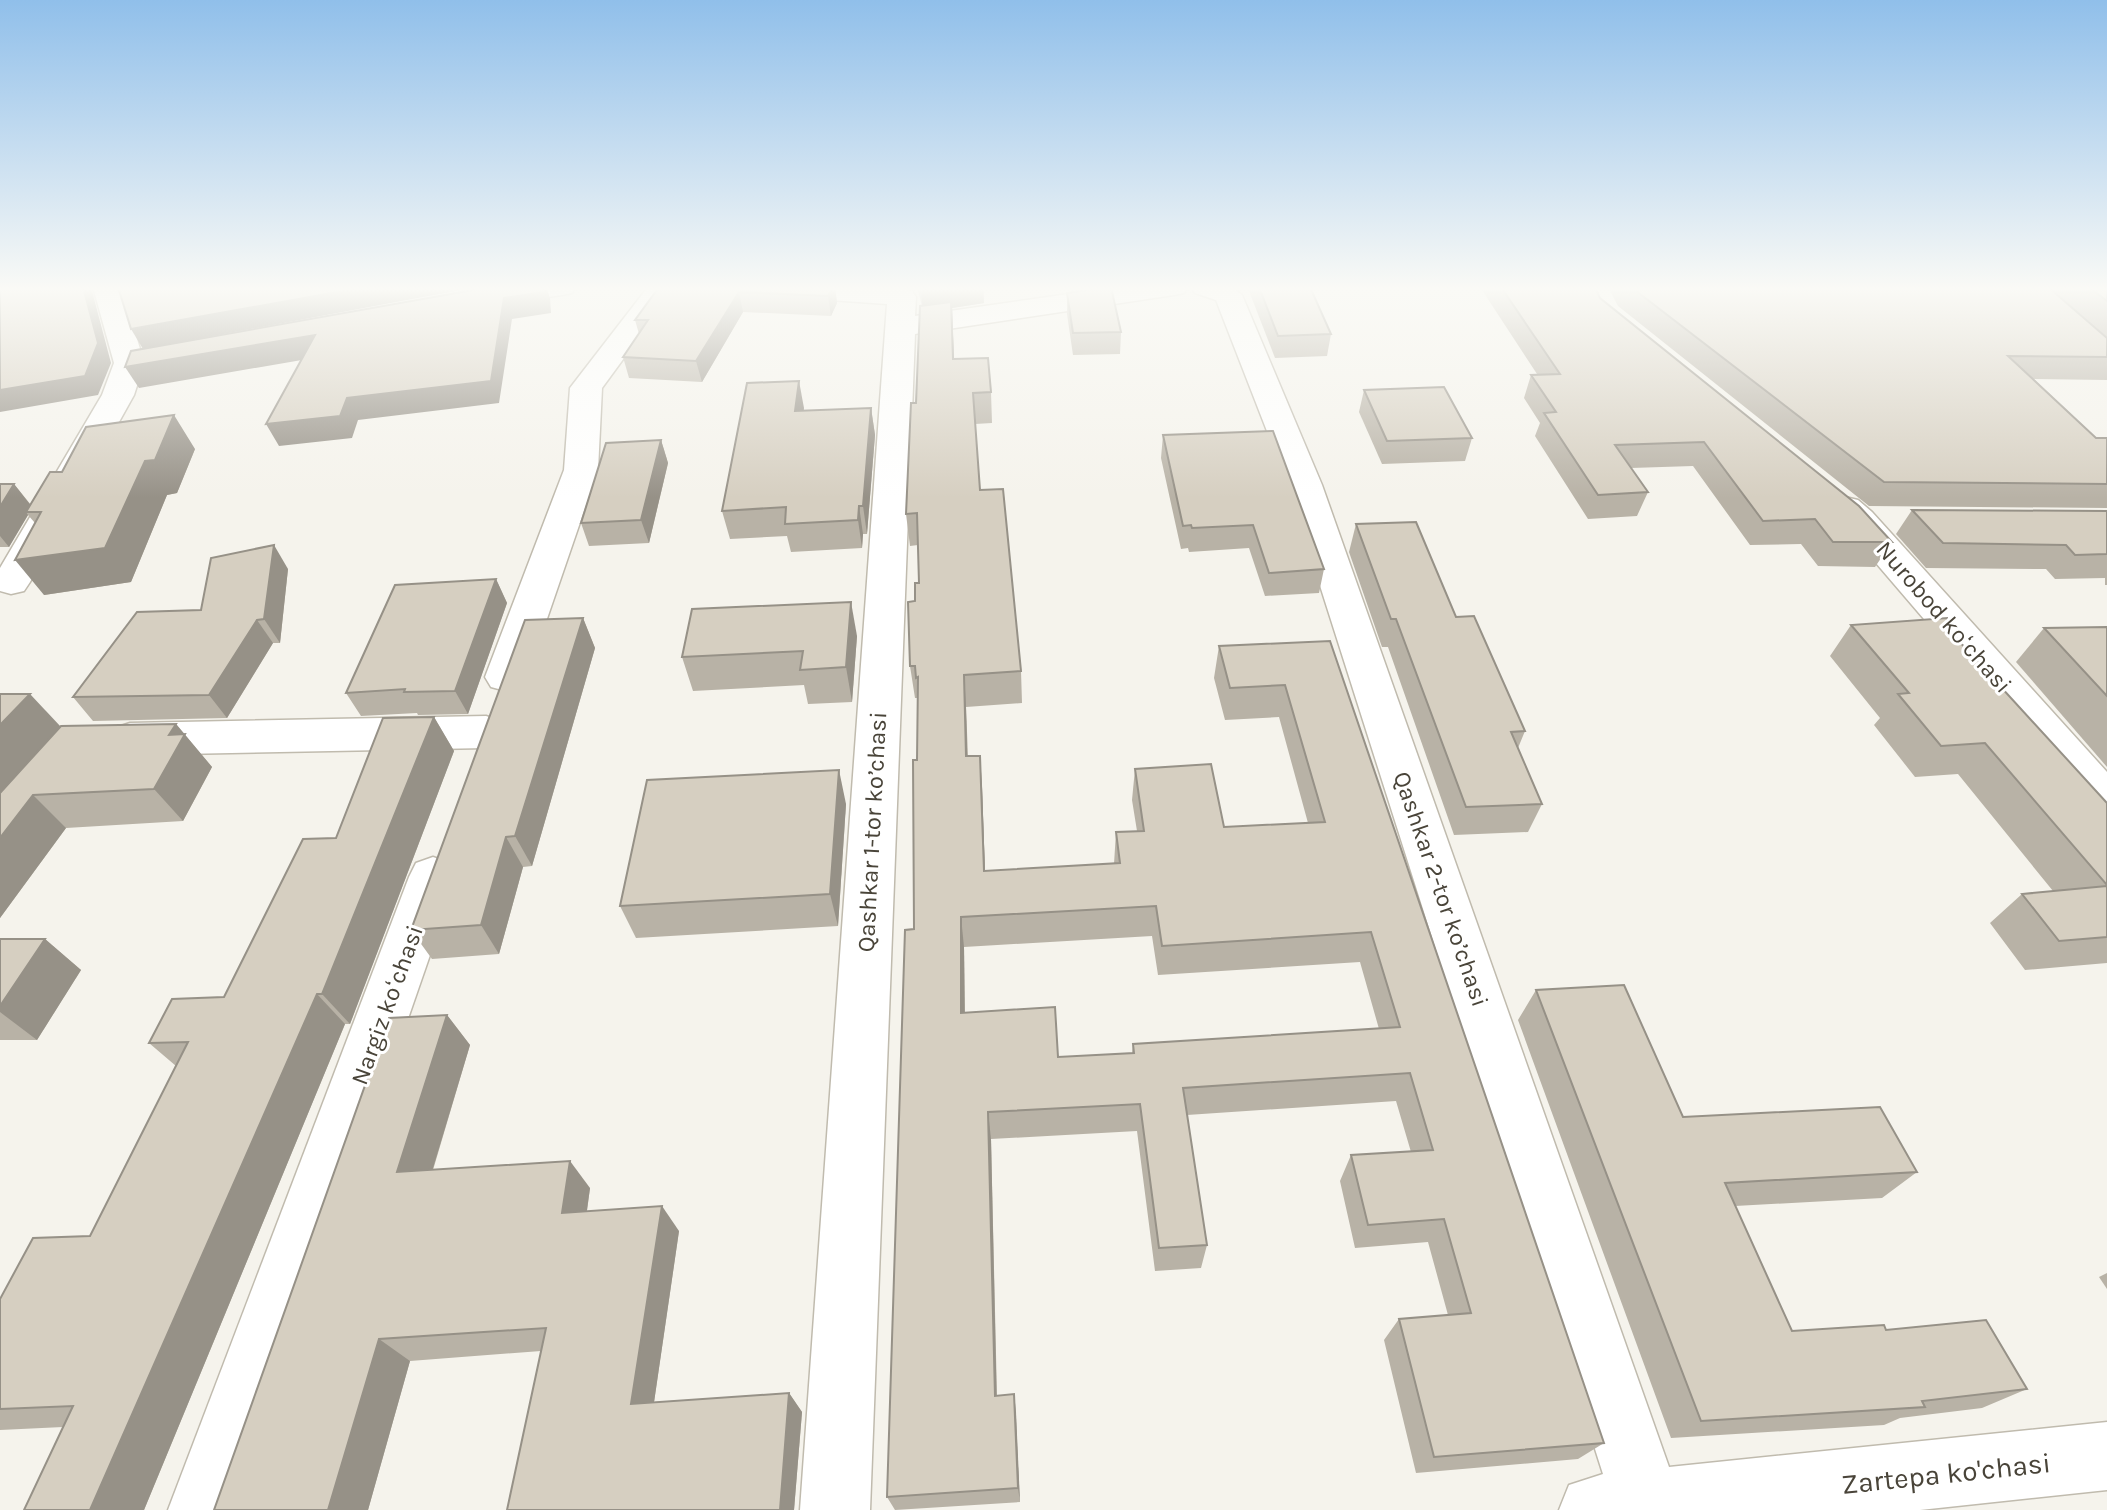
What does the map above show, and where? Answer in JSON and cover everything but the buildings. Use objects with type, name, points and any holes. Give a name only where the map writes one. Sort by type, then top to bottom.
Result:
[{"type":"street","points":[[11,582],[118,395],[129,363],[127,357]]},
{"type":"street","points":[[129,363],[159,357]]},
{"type":"street","points":[[469,777],[581,470],[586,388],[609,357]]},
{"type":"street","name":"Qashkar 1-tor koʼchasi","points":[[835,1510],[898,357]]},
{"type":"street","name":"Qashkar 2-tor koʼchasi","points":[[1253,357],[1305,485],[1630,1508]]},
{"type":"street","name":"Nurobod koʻchasi","points":[[1823,491],[1859,520],[2107,802]]},
{"type":"street","points":[[1859,520],[1906,521]]},
{"type":"street","points":[[94,739],[486,732]]},
{"type":"street","name":"Nargiz koʻchasi","points":[[203,1510],[448,837]]},
{"type":"street","name":"Zartepa ko'chasi","points":[[1630,1508],[2107,1456]]}]
